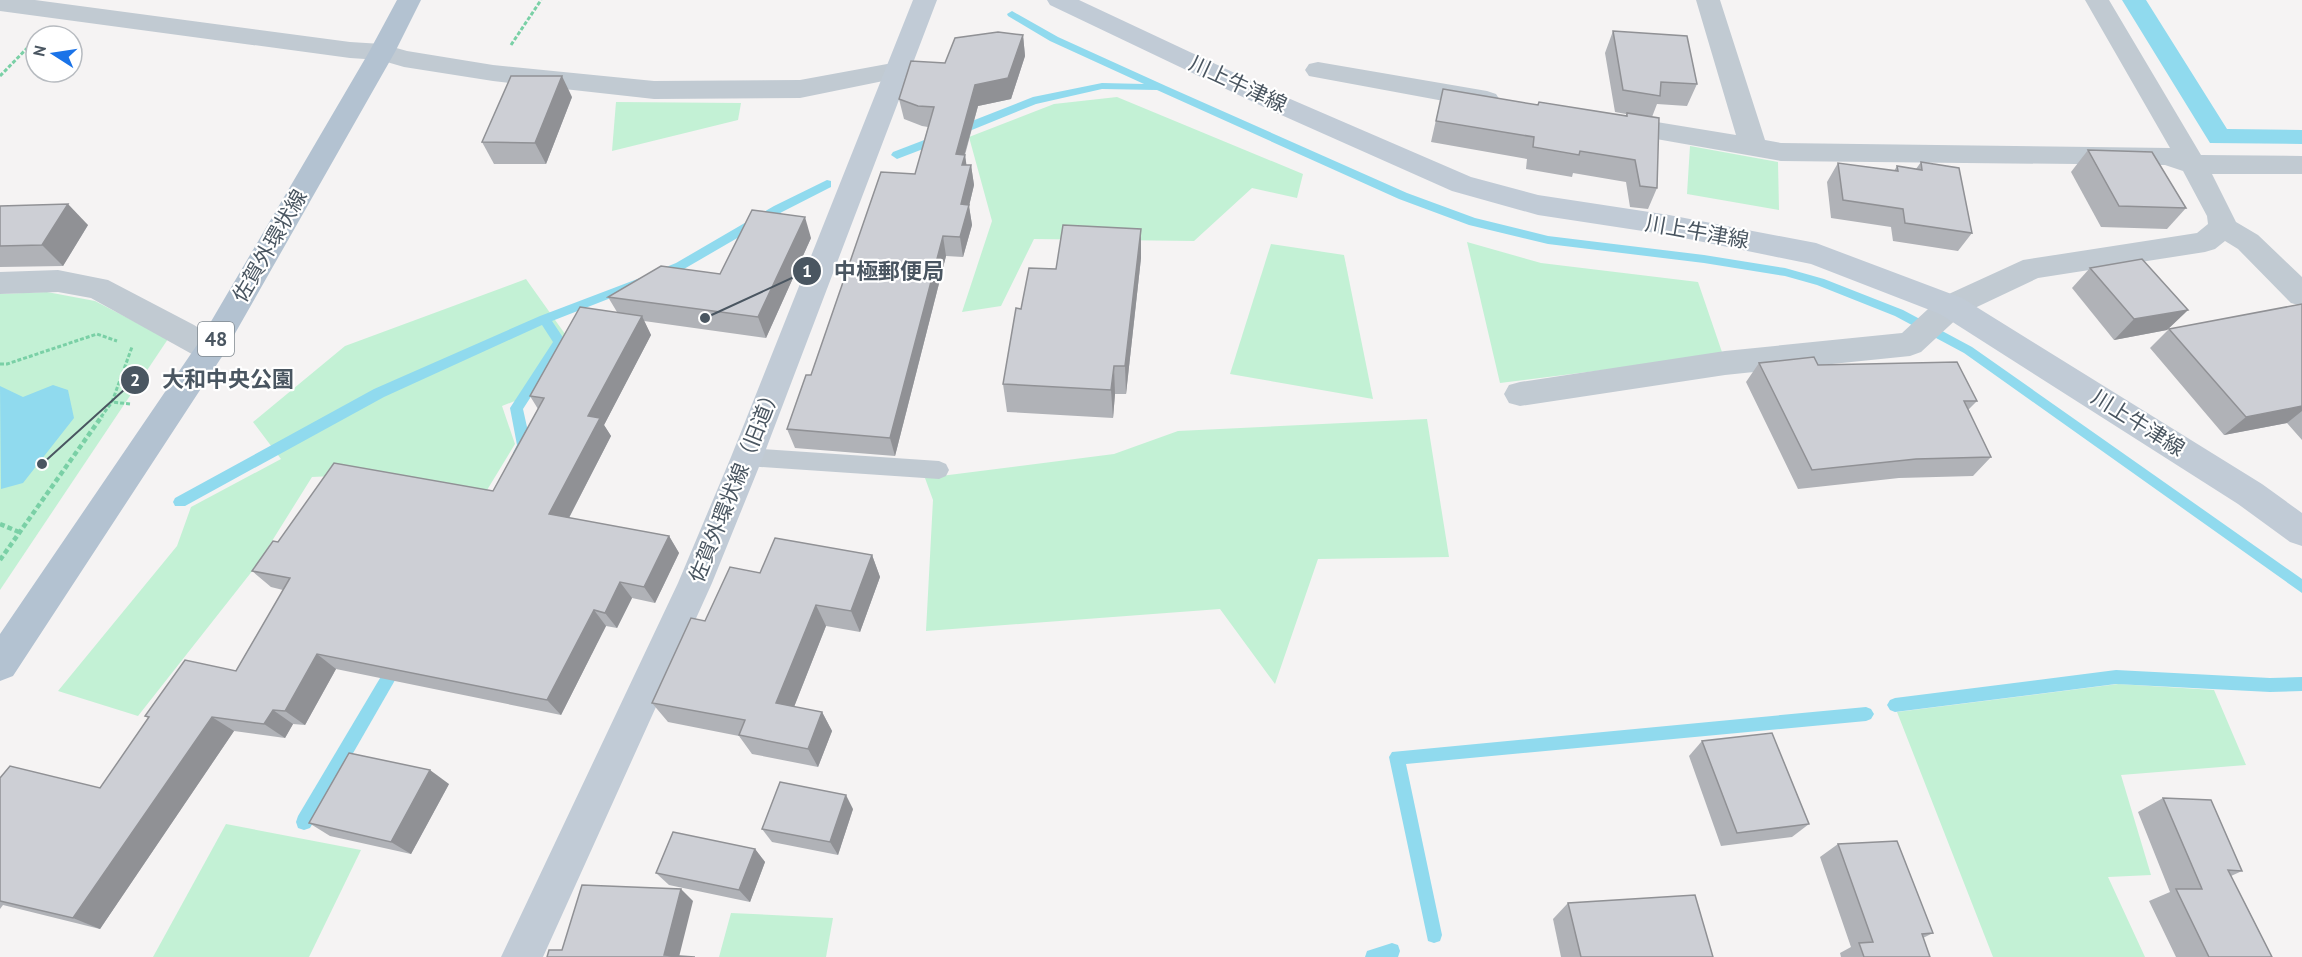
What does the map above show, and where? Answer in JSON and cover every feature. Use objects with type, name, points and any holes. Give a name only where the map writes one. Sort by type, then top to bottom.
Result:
[{"type":"main road","name":"佐賀外環状線","points":[[0,664],[210,350],[382,52],[409,0]]},
{"type":"main road","name":"佐賀外環状線（旧道）","points":[[522,957],[695,583],[747,458],[925,0]]},
{"type":"main road","name":"川上牛津線","points":[[1059,0],[1279,104],[1462,184],[1538,205],[1669,225],[1816,254],[1951,306],[2250,494],[2302,532]]},
{"type":"street","points":[[1708,0],[1754,149]]},
{"type":"street","points":[[2097,0],[2193,164],[2221,216],[2223,227],[2248,242],[2302,295]]},
{"type":"street","points":[[0,3],[350,50],[382,52],[404,59],[493,73],[654,90],[800,88],[898,70]]},
{"type":"street","points":[[1318,70],[1507,104]]},
{"type":"street","points":[[1590,119],[1780,152],[2165,156],[2193,164],[2302,165]]},
{"type":"street","points":[[1520,394],[1725,363],[1910,344],[1951,306],[2033,268],[2205,242],[2223,227]]},
{"type":"street","points":[[0,283],[58,280],[98,288],[210,350]]},
{"type":"lane","points":[[747,458],[939,470]]},
{"type":"path","points":[[493,73],[541,0]]},
{"type":"path","points":[[0,76],[24,51]]},
{"type":"path","points":[[0,364],[7,364],[97,334],[132,346],[112,402],[0,560]]},
{"type":"path","points":[[112,402],[136,405]]},
{"type":"path","points":[[0,524],[19,532]]},
{"type":"green space","points":[[1117,97],[1303,174],[1297,198],[1252,188],[1194,241],[1034,239],[1001,306],[962,312],[992,221],[969,137],[1054,104]]},
{"type":"green space","points":[[616,102],[741,103],[738,120],[612,151]]},
{"type":"green space","points":[[1690,146],[1778,162],[1779,210],[1687,194]]},
{"type":"green space","points":[[1467,242],[1541,263],[1698,282],[1723,355],[1500,383]]},
{"type":"green space","points":[[1271,244],[1344,255],[1373,399],[1230,374]]},
{"type":"green space","points":[[526,279],[570,341],[535,393],[502,406],[515,444],[484,495],[355,475],[312,477],[257,565],[138,716],[58,691],[177,546],[191,507],[281,459],[253,422],[345,346]]},
{"type":"green space","points":[[47,292],[95,301],[168,339],[0,590],[0,294]]},
{"type":"green space","points":[[1427,419],[1449,557],[1318,559],[1275,684],[1220,609],[926,631],[933,500],[925,478],[1114,454],[1178,431]]},
{"type":"green space","points":[[2118,684],[2214,690],[2246,765],[2121,775],[2151,875],[2108,877],[2145,957],[1993,957],[1897,712]]},
{"type":"green space","points":[[226,824],[361,850],[309,957],[153,957]]},
{"type":"green space","points":[[731,913],[833,918],[826,957],[719,957]]},
{"type":"water","points":[[2122,0],[2146,0],[2227,129],[2302,130],[2302,144],[2210,143]]},
{"type":"water","points":[[53,385],[68,390],[74,418],[23,483],[1,489],[0,386],[23,397]]},
{"type":"building","points":[[1613,31],[1687,36],[1697,84],[1661,82],[1660,96],[1623,90]]},
{"type":"building","points":[[998,32],[1023,35],[1008,78],[975,85],[956,154],[965,155],[962,165],[971,165],[961,204],[969,205],[960,237],[943,236],[890,438],[787,429],[806,375],[811,375],[881,172],[915,174],[934,107],[918,106],[899,99],[911,61],[945,63],[955,38]]},
{"type":"building","points":[[511,76],[562,76],[535,143],[482,142]]},
{"type":"building","points":[[1443,89],[1538,105],[1539,102],[1627,116],[1627,113],[1659,118],[1657,188],[1640,186],[1635,160],[1580,151],[1579,155],[1533,147],[1534,137],[1436,121]]},
{"type":"building","points":[[2088,150],[2152,152],[2186,208],[2119,206]]},
{"type":"building","points":[[1921,162],[1959,168],[1972,233],[1905,223],[1903,209],[1843,200],[1838,163],[1898,171],[1897,166],[1922,170]]},
{"type":"building","points":[[68,204],[42,245],[0,246],[0,206]]},
{"type":"building","points":[[752,210],[805,217],[758,317],[608,297],[661,266],[720,274]]},
{"type":"building","points":[[1063,225],[1141,229],[1125,366],[1114,366],[1111,390],[1003,384],[1016,308],[1021,309],[1029,268],[1056,269]]},
{"type":"building","points":[[2142,259],[2188,310],[2134,319],[2090,268]]},
{"type":"building","points":[[2302,304],[2302,406],[2246,417],[2169,329]]},
{"type":"building","points":[[580,307],[642,316],[588,416],[600,418],[549,514],[669,536],[644,587],[620,582],[605,613],[594,610],[547,700],[317,654],[285,711],[273,710],[264,724],[212,717],[73,918],[0,901],[0,778],[10,766],[100,788],[149,717],[145,716],[185,660],[236,671],[290,578],[252,571],[273,541],[278,542],[334,463],[493,491],[544,398],[530,396]]},
{"type":"building","points":[[1814,357],[1818,365],[1957,362],[1977,401],[1964,401],[1991,457],[1916,459],[1812,470],[1759,363]]},
{"type":"building","points":[[775,538],[872,555],[851,611],[816,605],[776,703],[822,712],[808,749],[739,735],[745,720],[652,703],[691,618],[705,621],[730,567],[760,573]]},
{"type":"building","points":[[1772,733],[1809,824],[1737,833],[1702,741]]},
{"type":"building","points":[[349,753],[430,770],[391,842],[309,823]]},
{"type":"building","points":[[780,782],[846,795],[830,842],[762,829]]},
{"type":"building","points":[[2163,798],[2211,800],[2242,871],[2228,870],[2272,957],[2209,957],[2176,889],[2202,889]]},
{"type":"building","points":[[673,832],[755,849],[739,890],[656,873]]},
{"type":"building","points":[[1897,841],[1933,933],[1922,934],[1930,957],[1864,957],[1859,943],[1873,942],[1838,844]]},
{"type":"building","points":[[582,885],[681,889],[664,955],[695,957],[547,957],[549,950],[562,950]]},
{"type":"building","points":[[1695,895],[1713,957],[1581,957],[1568,903]]},
{"type":"waterway","points":[[1012,14],[1054,39],[1162,88],[1403,196],[1473,222],[1548,240],[1704,259],[1785,272],[1820,282],[1899,313],[1968,350],[2302,587]]},
{"type":"waterway","points":[[958,131],[1033,101],[1102,86],[1153,88]]},
{"type":"waterway","points":[[897,155],[940,138]]},
{"type":"waterway","points":[[658,275],[680,266],[778,209],[827,184]]},
{"type":"waterway","points":[[544,319],[640,282]]},
{"type":"waterway","points":[[180,502],[379,393],[544,319]]},
{"type":"waterway","points":[[520,453],[524,445],[516,408],[560,342],[544,319]]},
{"type":"waterway","points":[[304,822],[397,663]]},
{"type":"waterway","points":[[1895,705],[2116,677],[2270,685],[2302,684]]},
{"type":"waterway","points":[[1434,935],[1397,757],[1866,714]]},
{"type":"waterway","points":[[1373,957],[1392,951]]},
{"type":"place","name":"中極郵便局","points":[[705,318]]},
{"type":"place","name":"大和中央公園","points":[[42,464]]}]
